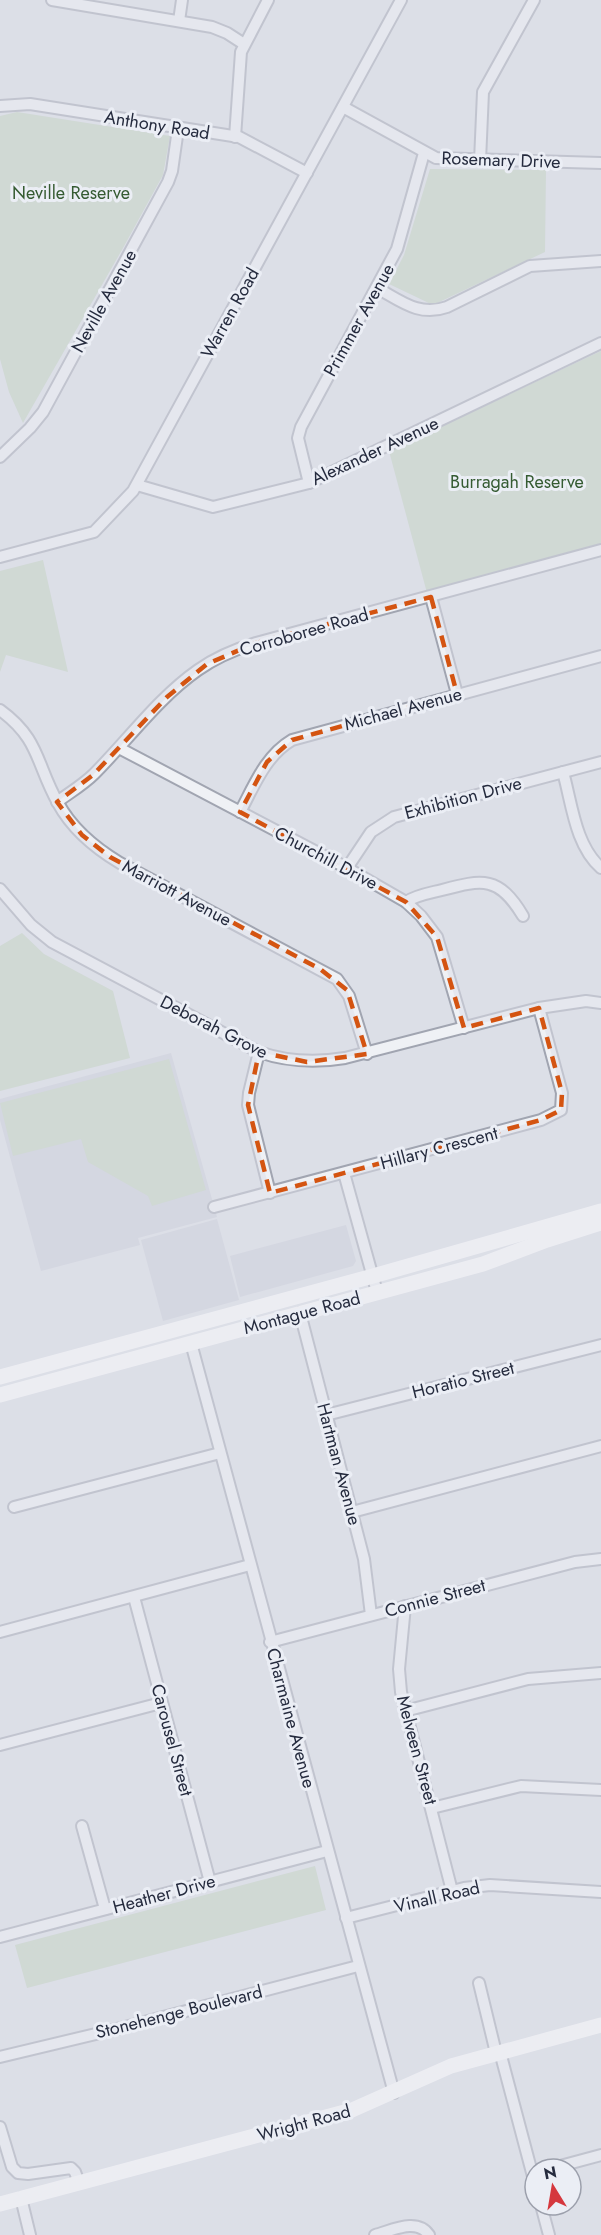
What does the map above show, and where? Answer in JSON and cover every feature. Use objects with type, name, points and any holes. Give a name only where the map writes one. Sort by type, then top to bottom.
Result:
[{"type":"main road","name":"Montague Road","points":[[0,1377],[601,1212]]},
{"type":"main road","name":"Montague Road","points":[[0,1395],[483,1264],[601,1222]]},
{"type":"main road","points":[[186,1327],[191,1343]]},
{"type":"main road","name":"Wright Road","points":[[0,2204],[339,2114],[365,2105],[438,2070],[601,2025]]},
{"type":"street","points":[[52,0],[217,28],[244,44]]},
{"type":"street","points":[[179,21],[182,0]]},
{"type":"street","points":[[235,137],[241,54],[268,0]]},
{"type":"street","name":"Warren Road","points":[[0,557],[94,532],[137,485],[401,0]]},
{"type":"street","points":[[480,161],[483,92],[534,0]]},
{"type":"street","name":"Anthony Road","points":[[0,106],[30,104],[235,137],[307,173]]},
{"type":"street","name":"Rosemary Drive","points":[[343,107],[436,158],[601,163]]},
{"type":"street","name":"Neville Avenue","points":[[0,457],[43,412],[124,265],[170,178],[178,129]]},
{"type":"street","name":"Primmer Avenue","points":[[309,483],[298,441],[301,427],[401,240],[424,153]]},
{"type":"street","points":[[377,288],[413,308],[433,311],[447,307],[530,266],[601,261]]},
{"type":"street","name":"Alexander Avenue","points":[[137,485],[213,507],[309,483],[601,343]]},
{"type":"street","name":"Corroboree Road","points":[[57,802],[93,775],[189,676],[219,658],[256,643],[601,550]]},
{"type":"street","points":[[431,597],[457,694]]},
{"type":"street","name":"Michael Avenue","points":[[240,812],[267,762],[279,749],[292,740],[601,656]]},
{"type":"street","name":"Marriott Avenue","points":[[0,710],[20,725],[30,738],[57,802],[82,835],[110,857],[337,979],[349,996],[367,1054]]},
{"type":"street","name":"Churchill Drive","points":[[119,748],[347,868],[406,902],[421,916],[436,937],[464,1028]]},
{"type":"street","name":"Exhibition Drive","points":[[347,868],[371,832],[394,817],[601,762]]},
{"type":"street","points":[[564,772],[583,843],[590,857],[601,868]]},
{"type":"street","points":[[406,902],[479,881],[492,884],[503,892],[513,901],[523,916]]},
{"type":"street","name":"Deborah Grove","points":[[0,890],[31,925],[52,942],[259,1052],[282,1059],[313,1062],[367,1054],[539,1008],[586,1001],[601,1003]]},
{"type":"street","name":"Hillary Crescent","points":[[214,1206],[541,1120],[559,1112],[562,1105],[562,1094],[539,1008]]},
{"type":"street","points":[[259,1052],[248,1105],[270,1193]]},
{"type":"street","points":[[344,1173],[377,1292]]},
{"type":"street","name":"Hartman Avenue","points":[[300,1313],[366,1570],[371,1615]]},
{"type":"street","name":"Charmaine Avenue","points":[[191,1343],[393,2092]]},
{"type":"street","name":"Horatio Street","points":[[326,1415],[601,1345]]},
{"type":"street","points":[[352,1512],[601,1446]]},
{"type":"street","points":[[14,1507],[220,1452]]},
{"type":"street","name":"Connie Street","points":[[270,1641],[575,1562],[601,1559]]},
{"type":"street","points":[[0,1632],[250,1565]]},
{"type":"street","name":"Carousel Street","points":[[135,1597],[161,1703],[210,1882]]},
{"type":"street","name":"Melveen Street","points":[[405,1606],[399,1669],[401,1692],[452,1891]]},
{"type":"street","points":[[405,1711],[528,1679],[601,1672]]},
{"type":"street","points":[[0,1745],[161,1703]]},
{"type":"street","points":[[432,1808],[520,1786],[601,1790]]},
{"type":"street","points":[[82,1826],[105,1909]]},
{"type":"street","name":"Heather Drive","points":[[0,1937],[327,1851]]},
{"type":"street","name":"Vinall Road","points":[[346,1918],[452,1891],[490,1885],[601,1892]]},
{"type":"street","name":"Stonehenge Boulevard","points":[[0,2057],[158,2019],[358,1966]]},
{"type":"street","points":[[479,1983],[528,2157]]},
{"type":"street","points":[[0,2127],[14,2171],[23,2175],[71,2168],[79,2183]]},
{"type":"street","points":[[583,2160],[601,2155]]},
{"type":"street","points":[[21,2198],[30,2235]]},
{"type":"street","points":[[544,2217],[549,2235]]},
{"type":"street","points":[[375,2235],[411,2226],[423,2229],[429,2235]]},
{"type":"highlighted area","points":[[431,597],[457,694],[292,740],[267,762],[240,812],[406,902],[437,937],[464,1028],[539,1008],[562,1093],[561,1110],[541,1120],[270,1193],[248,1105],[259,1052],[307,1062],[367,1054],[347,990],[320,969],[110,857],[82,835],[57,802],[93,775],[167,697],[207,664],[256,643]]},
{"type":"shaded area","points":[[171,1053],[217,1217],[138,1238],[140,1245],[41,1271],[0,1120],[0,1099]]},
{"type":"shaded area","points":[[217,1219],[239,1300],[163,1321],[141,1240]]},
{"type":"shaded area","points":[[346,1225],[356,1261],[353,1266],[240,1297],[230,1256]]},
{"type":"green space","name":"Neville Reserve","points":[[17,112],[170,136],[163,175],[23,423],[9,392],[0,359],[0,116]]},
{"type":"green space","points":[[430,169],[546,170],[545,252],[433,305],[389,284],[404,255]]},
{"type":"green space","name":"Burragah Reserve","points":[[601,351],[601,546],[427,593],[389,451]]},
{"type":"green space","points":[[43,560],[68,672],[6,655],[0,672],[0,571]]},
{"type":"green space","points":[[22,933],[44,954],[113,991],[130,1058],[0,1091],[0,946]]},
{"type":"green space","points":[[169,1059],[206,1190],[152,1206],[148,1196],[88,1162],[81,1139],[13,1156],[0,1103]]},
{"type":"green space","points":[[315,1866],[326,1910],[27,1988],[15,1945]]}]
